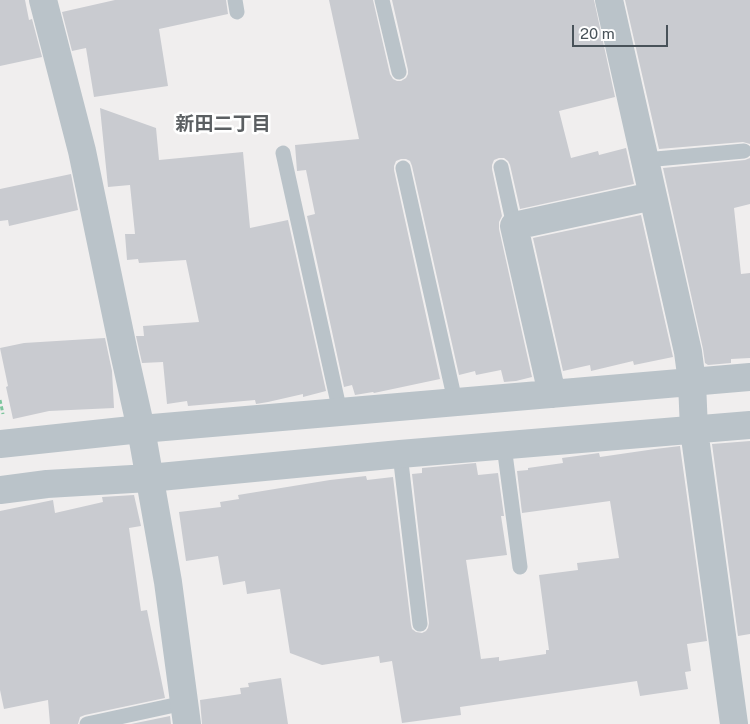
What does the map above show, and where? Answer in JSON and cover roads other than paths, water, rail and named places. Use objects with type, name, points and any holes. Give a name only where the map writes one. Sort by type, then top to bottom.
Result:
[{"type":"street","points":[[43,0],[82,151],[124,353],[142,429],[168,582],[185,714]]},
{"type":"street","points":[[609,0],[688,352],[692,382],[694,430],[734,724]]},
{"type":"street","points":[[552,394],[514,226],[653,196]]},
{"type":"street","points":[[0,444],[142,429],[455,401],[750,377]]},
{"type":"street","points":[[0,490],[48,484],[150,478],[400,454],[750,425]]},
{"type":"lane","points":[[382,0],[399,72]]},
{"type":"lane","points":[[645,160],[744,151]]},
{"type":"lane","points":[[283,153],[340,412]]},
{"type":"lane","points":[[501,167],[514,226]]},
{"type":"lane","points":[[403,168],[455,401]]},
{"type":"lane","points":[[504,446],[520,567]]},
{"type":"lane","points":[[400,454],[420,624]]},
{"type":"lane","points":[[86,724],[185,714]]},
{"type":"district","name":"新田二丁目","points":[[223,124]]}]
